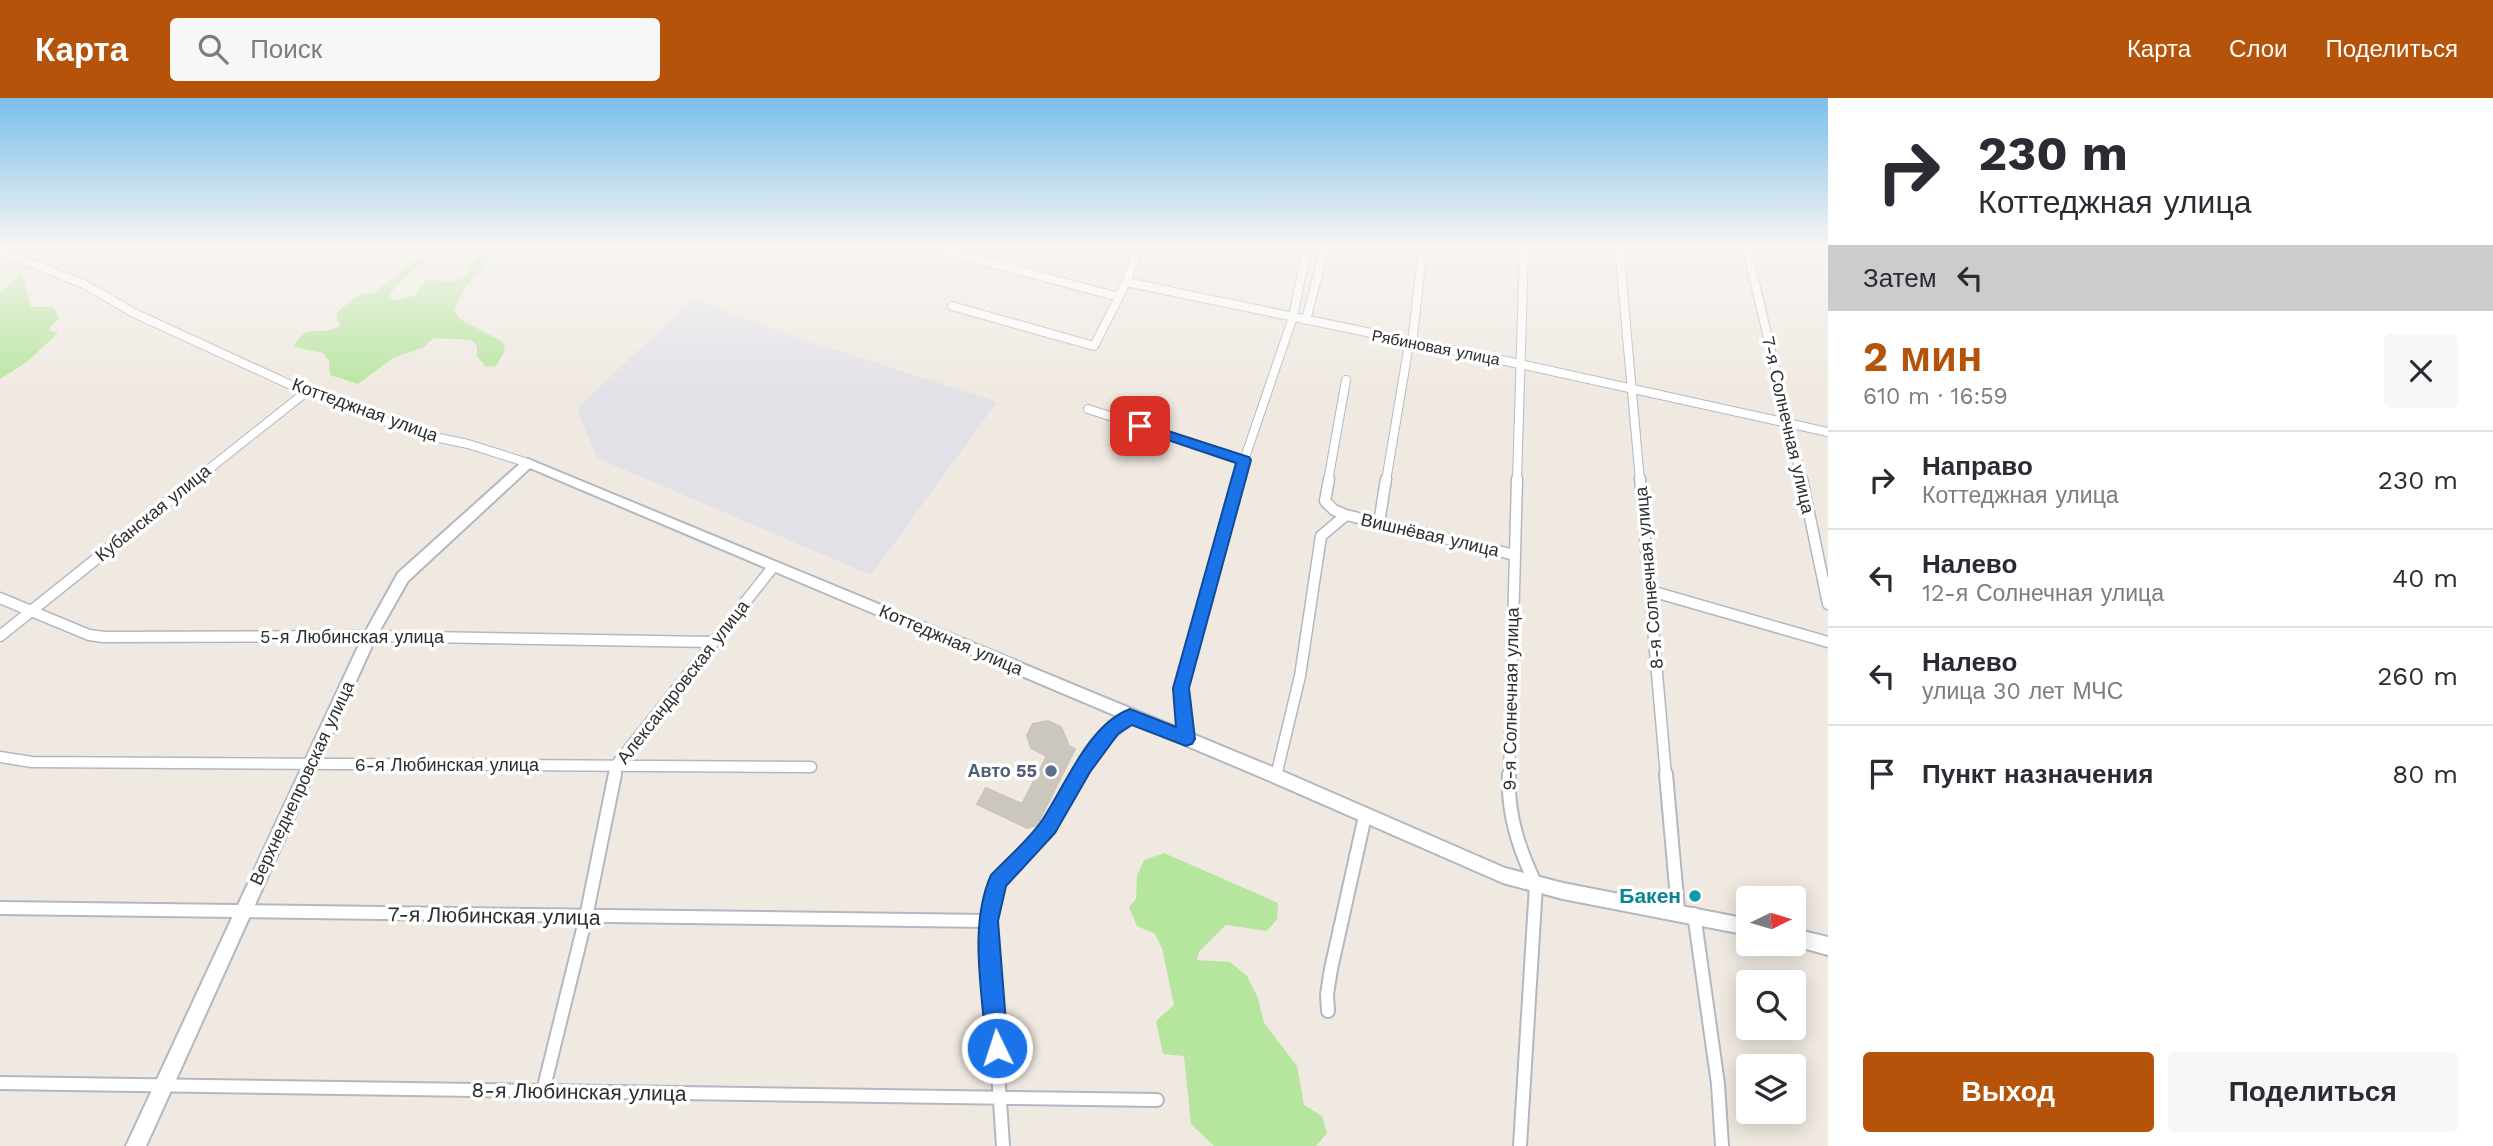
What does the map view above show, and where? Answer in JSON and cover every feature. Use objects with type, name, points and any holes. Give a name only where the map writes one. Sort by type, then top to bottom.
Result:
[{"type":"street","name":"Коттеджная улица","points":[[105,296],[134,313],[306,391],[420,433],[468,444],[528,463],[1276,776],[1466,860],[1536,885],[1694,913],[1736,924]]},
{"type":"street","points":[[952,306],[1094,346],[1119,297],[1115,296]]},
{"type":"street","name":"Рябиновая улица","points":[[1192,296],[1828,432]]},
{"type":"street","points":[[1186,739],[1181,688],[1244,460],[1293,317],[1297,296]]},
{"type":"street","points":[[1306,320],[1312,296]]},
{"type":"street","points":[[1379,523],[1408,350],[1412,344],[1417,296]]},
{"type":"street","name":"9-я Солнечная улица","points":[[1520,1146],[1536,885],[1518,846],[1508,797],[1522,296]]},
{"type":"street","name":"8-я Солнечная улица","points":[[1624,296],[1678,910]]},
{"type":"street","name":"7-я Солнечная улица","points":[[1758,296],[1790,424],[1828,604]]},
{"type":"street","points":[[1276,776],[1300,676],[1321,536],[1346,515],[1334,510],[1325,501],[1346,380]]},
{"type":"street","name":"Кубанская улица","points":[[0,636],[306,391]]},
{"type":"street","points":[[1088,409],[1244,460]]},
{"type":"street","name":"Верхнеднепровская улица","points":[[136,1146],[370,636],[403,577],[528,463]]},
{"type":"street","name":"Вишнёвая улица","points":[[1346,515],[1515,555]]},
{"type":"street","name":"Александровская улица","points":[[543,1091],[586,917],[617,764],[773,567]]},
{"type":"street","points":[[1651,591],[1828,642]]},
{"type":"street","name":"5-я Любинская улица","points":[[0,598],[89,635],[104,637],[370,636],[712,642]]},
{"type":"street","points":[[1003,1146],[988,921],[998,881],[1048,827],[1083,766],[1112,729],[1130,716]]},
{"type":"street","name":"6-я Любинская улица","points":[[0,757],[32,762],[811,767]]},
{"type":"street","points":[[1328,1011],[1327,995],[1331,969],[1365,816]]},
{"type":"street","name":"7-я Любинская улица","points":[[0,908],[988,921]]},
{"type":"street","points":[[1694,913],[1718,1084],[1722,1146]]},
{"type":"street","points":[[1806,941],[1828,946]]},
{"type":"street","name":"8-я Любинская улица","points":[[0,1083],[1157,1100]]},
{"type":"shaded area","points":[[692,298],[784,333],[997,402],[871,575],[597,458],[577,409]]},
{"type":"green space","points":[[0,296],[28,296],[31,307],[53,307],[59,318],[48,330],[58,333],[27,362],[0,379]]},
{"type":"green space","points":[[358,296],[389,296],[394,301],[413,296],[461,296],[454,310],[460,319],[503,342],[505,350],[496,366],[486,367],[477,356],[477,346],[471,340],[434,338],[424,347],[393,358],[358,384],[330,375],[329,361],[323,353],[294,347],[304,334],[340,326],[336,314]]},
{"type":"green space","points":[[1164,853],[1278,903],[1277,919],[1267,931],[1226,925],[1199,952],[1197,960],[1230,962],[1247,976],[1258,998],[1264,1023],[1297,1066],[1304,1105],[1322,1116],[1327,1133],[1316,1146],[1214,1146],[1191,1124],[1184,1056],[1163,1054],[1156,1021],[1174,1005],[1162,948],[1155,934],[1137,926],[1129,907],[1136,899],[1137,876],[1144,860]]},
{"type":"building","name":"Авто 55","points":[[1048,721],[1061,727],[1069,746],[1075,749],[1037,825],[1027,828],[977,804],[986,788],[1022,804],[1047,756],[1031,748],[1027,735],[1033,724]]},
{"type":"place","name":"Авто 55","points":[[1051,771]]},
{"type":"place","name":"Бакен","points":[[1695,896]]},
{"type":"route","points":[[997,1048],[988,921],[998,881],[1008,868],[1038,841],[1083,766],[1112,729],[1130,716],[1186,739],[1181,688],[1244,460],[1140,426]]}]
